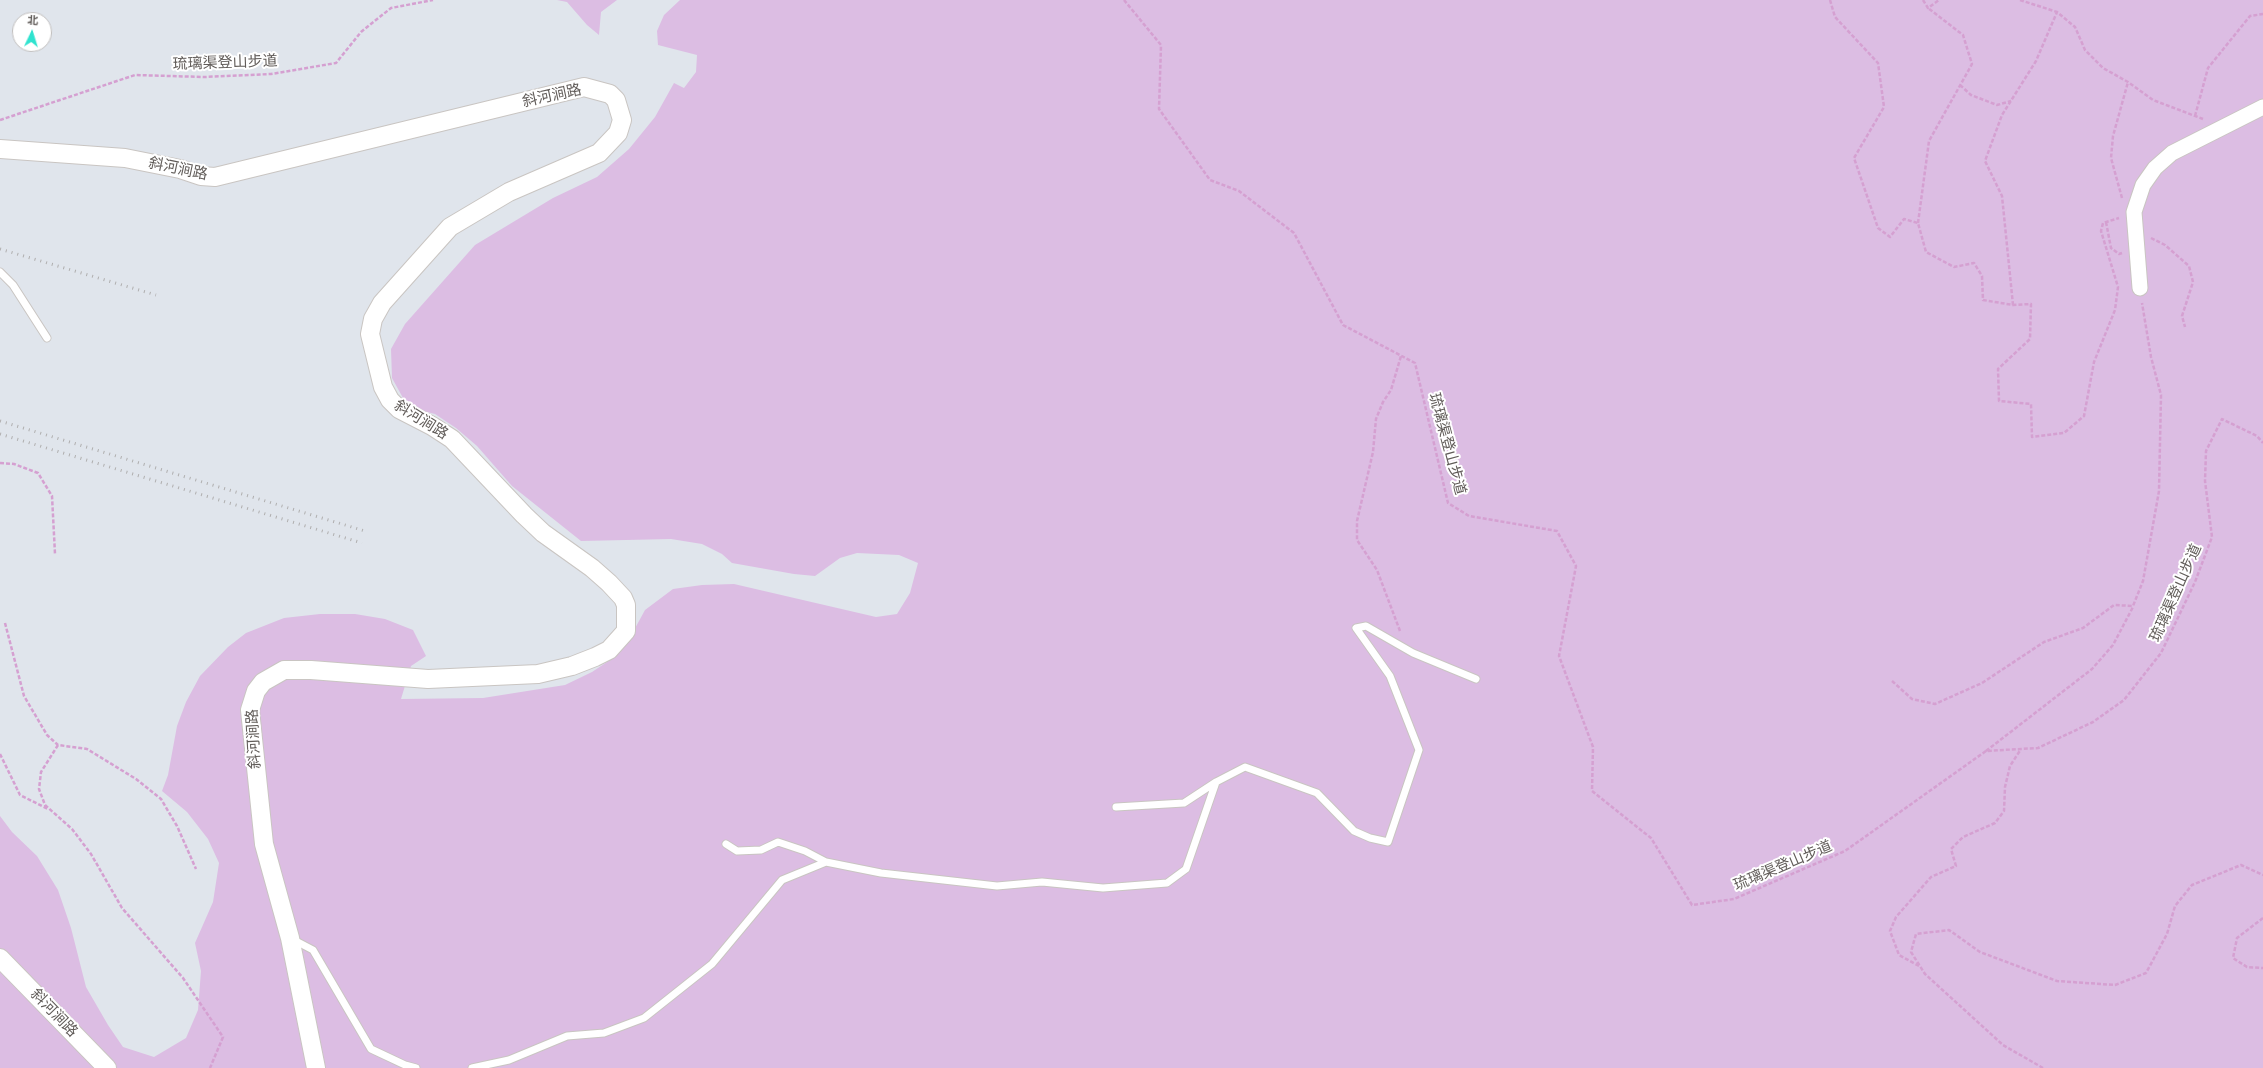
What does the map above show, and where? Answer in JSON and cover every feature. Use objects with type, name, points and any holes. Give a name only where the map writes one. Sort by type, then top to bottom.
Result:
[{"type":"street","name":"斜河涧路","points":[[0,149],[125,158],[180,169],[201,176],[215,177],[584,87],[610,94],[616,100],[622,120],[618,133],[599,152],[509,192],[450,227],[382,303],[373,319],[370,334],[383,387],[390,400],[399,409],[432,426],[452,439],[528,520],[609,583],[623,598],[626,605],[626,631],[609,650],[595,657],[572,666],[538,674],[428,679],[311,670],[284,670],[263,682],[256,691],[250,710],[264,844],[290,938],[315,1052],[316,1068]]},
{"type":"street","points":[[2140,288],[2137,247],[2130,214],[2143,185],[2155,168],[2172,153],[2263,107]]},
{"type":"street","name":"斜河涧路","points":[[0,958],[107,1068]]},
{"type":"lane","points":[[0,272],[13,285],[47,338]]},
{"type":"lane","points":[[1116,807],[1184,803],[1216,782],[1245,767],[1317,793],[1354,831],[1370,838],[1388,842],[1419,750],[1390,676],[1356,628],[1366,626],[1414,653],[1476,679]]},
{"type":"lane","points":[[726,844],[737,850],[761,850],[778,842],[805,851],[826,862],[881,873],[998,886],[1042,882],[1103,888],[1166,883],[1186,869],[1216,782]]},
{"type":"lane","points":[[472,1068],[509,1060],[567,1036],[604,1033],[644,1018],[712,964],[782,880],[826,862]]},
{"type":"lane","points":[[290,938],[313,950],[371,1049],[405,1066],[416,1068]]},
{"type":"path","name":"琉璃渠登山步道","points":[[0,120],[135,75],[204,76],[271,74],[336,63],[361,32],[392,8],[433,0]]},
{"type":"path","name":"琉璃渠登山步道","points":[[1124,0],[1161,45],[1159,109],[1210,180],[1239,191],[1294,233],[1343,325],[1415,363],[1448,503],[1469,516],[1557,531],[1576,566],[1559,656],[1593,747],[1592,791],[1651,838],[1692,904],[1734,899],[1845,851],[1986,751],[2038,748],[2093,722],[2124,700],[2161,653],[2195,582],[2212,537],[2205,481],[2206,451],[2222,419],[2257,436],[2263,443]]},
{"type":"path","points":[[1830,0],[1835,17],[1878,64],[1884,107],[1854,158],[1878,228],[1890,237],[1904,219],[1918,223]]},
{"type":"path","points":[[1923,0],[1928,8],[1963,35],[1972,64],[1929,141],[1918,223],[1926,252],[1954,267],[1974,263],[1982,276],[1983,300],[2013,305],[2031,304],[2030,339],[1998,369],[1999,401],[2031,404],[2032,437],[2064,433],[2084,416],[2094,362],[2115,310],[2118,287],[2101,231],[2103,223],[2130,214],[2111,158],[2113,136],[2128,82]]},
{"type":"path","points":[[1928,8],[1939,0]]},
{"type":"path","points":[[2020,0],[2057,12],[2076,27],[2085,50],[2098,64],[2128,82],[2153,100],[2225,127]]},
{"type":"path","points":[[2013,305],[2002,196],[1985,161],[2002,115],[2036,61],[2057,12]]},
{"type":"path","points":[[2195,116],[2208,68],[2250,16],[2263,14]]},
{"type":"path","points":[[1960,85],[1971,95],[1997,105],[2011,102]]},
{"type":"path","points":[[2106,222],[2111,248],[2119,254],[2129,252],[2137,247]]},
{"type":"path","points":[[2149,236],[2164,245],[2189,266],[2193,282],[2182,316],[2186,327]]},
{"type":"path","points":[[1986,751],[2092,669],[2112,645],[2133,606],[2143,581],[2159,491],[2161,395],[2151,357],[2140,288]]},
{"type":"path","points":[[1401,356],[1391,390],[1383,402],[1376,419],[1373,452],[1357,521],[1357,540],[1377,570],[1398,628],[1414,653]]},
{"type":"path","points":[[0,463],[14,464],[38,473],[49,490],[52,496],[55,554]]},
{"type":"path","points":[[1892,681],[1912,699],[1935,704],[1982,683],[2044,642],[2083,628],[2114,605],[2133,606]]},
{"type":"path","points":[[5,623],[24,696],[47,735],[58,745],[87,748],[136,779],[162,799],[178,826],[196,869]]},
{"type":"path","points":[[58,745],[41,772],[39,789],[45,805],[72,829],[91,854],[122,908],[184,978],[223,1037],[210,1068]]},
{"type":"path","points":[[1920,966],[1899,955],[1890,931],[1896,917],[1930,877],[1956,866],[1951,849],[1963,837],[1995,823],[2004,811],[2005,787],[2010,766],[2022,749]]},
{"type":"path","points":[[0,754],[20,795],[52,811]]},
{"type":"path","points":[[2043,1068],[2003,1045],[1925,974],[1911,952],[1916,934],[1949,930],[1980,952],[2057,981],[2115,985],[2146,973],[2167,934],[2175,906],[2192,886],[2241,865],[2263,875]]},
{"type":"path","points":[[2263,918],[2238,938],[2233,958],[2247,967],[2263,968]]},
{"type":"shaded area","points":[[557,0],[617,0],[601,12],[599,35],[587,25],[567,2]]},
{"type":"shaded area","points":[[680,0],[2263,0],[2263,1068],[0,1068],[0,816],[12,832],[37,856],[58,890],[71,928],[86,987],[108,1025],[123,1047],[154,1057],[186,1038],[198,1010],[201,971],[195,943],[213,902],[219,863],[208,839],[187,812],[162,791],[168,775],[177,726],[186,702],[200,676],[228,647],[246,633],[284,618],[320,614],[355,614],[385,619],[413,630],[426,656],[411,666],[401,699],[483,698],[565,685],[592,672],[613,658],[627,643],[645,610],[673,589],[702,585],[734,584],[876,617],[897,614],[910,593],[918,563],[899,555],[857,553],[840,558],[815,576],[794,574],[732,563],[722,554],[702,544],[671,539],[581,541],[512,486],[477,446],[456,428],[435,414],[408,407],[392,378],[391,349],[405,324],[475,245],[553,198],[597,177],[629,149],[655,117],[674,83],[684,88],[696,72],[697,55],[658,45],[657,31],[664,15]]},
{"type":"railway","points":[[0,249],[156,295]]},
{"type":"railway","points":[[0,421],[365,531]]},
{"type":"railway","points":[[0,434],[362,543]]}]
